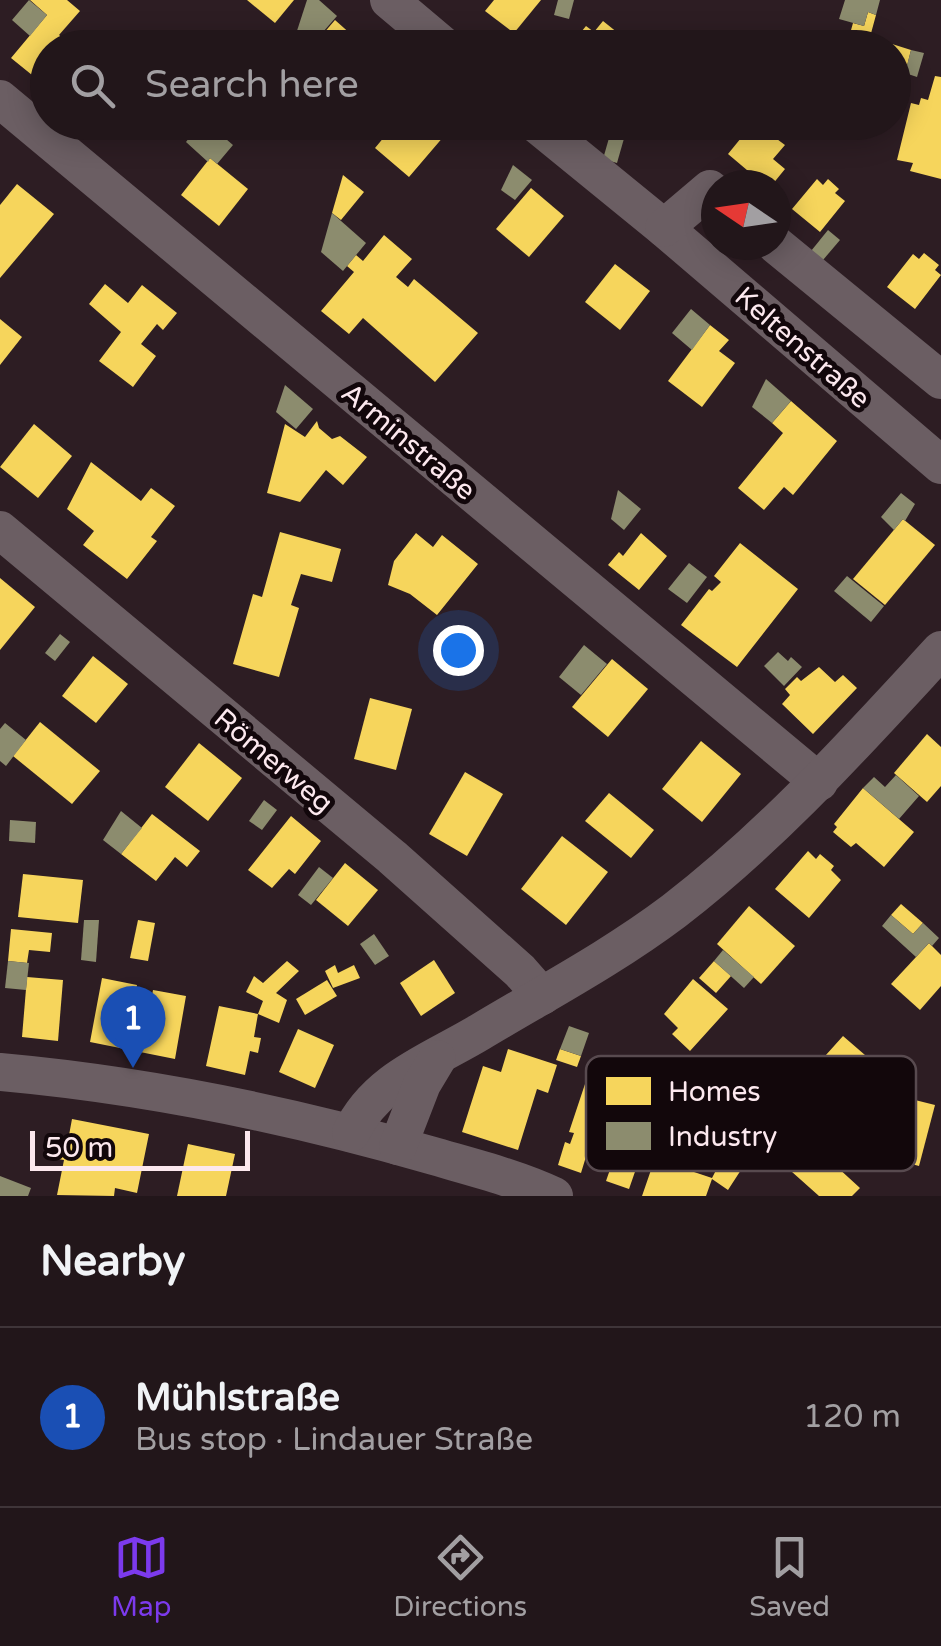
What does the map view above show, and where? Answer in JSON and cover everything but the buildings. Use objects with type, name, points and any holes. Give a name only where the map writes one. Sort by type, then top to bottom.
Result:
[{"type":"street","points":[[390,0],[425,30]]},
{"type":"street","name":"Arminstraße","points":[[0,100],[30,125]]},
{"type":"street","name":"Arminstraße","points":[[48,140],[820,782]]},
{"type":"street","name":"Keltenstraße","points":[[556,140],[941,465]]},
{"type":"street","points":[[664,228],[701,196]]},
{"type":"street","points":[[791,257],[941,380]]},
{"type":"street","name":"Römerweg","points":[[0,530],[392,857],[520,970],[542,996]]},
{"type":"street","points":[[351,1133],[360,1113],[395,1079],[437,1059],[542,996],[675,910],[820,782],[941,650]]},
{"type":"street","points":[[398,1146],[422,1084],[437,1059]]},
{"type":"street","points":[[0,1072],[128,1088],[351,1133],[554,1196]]},
{"type":"place","name":"Mühlstraße","points":[[133,1068]]}]
